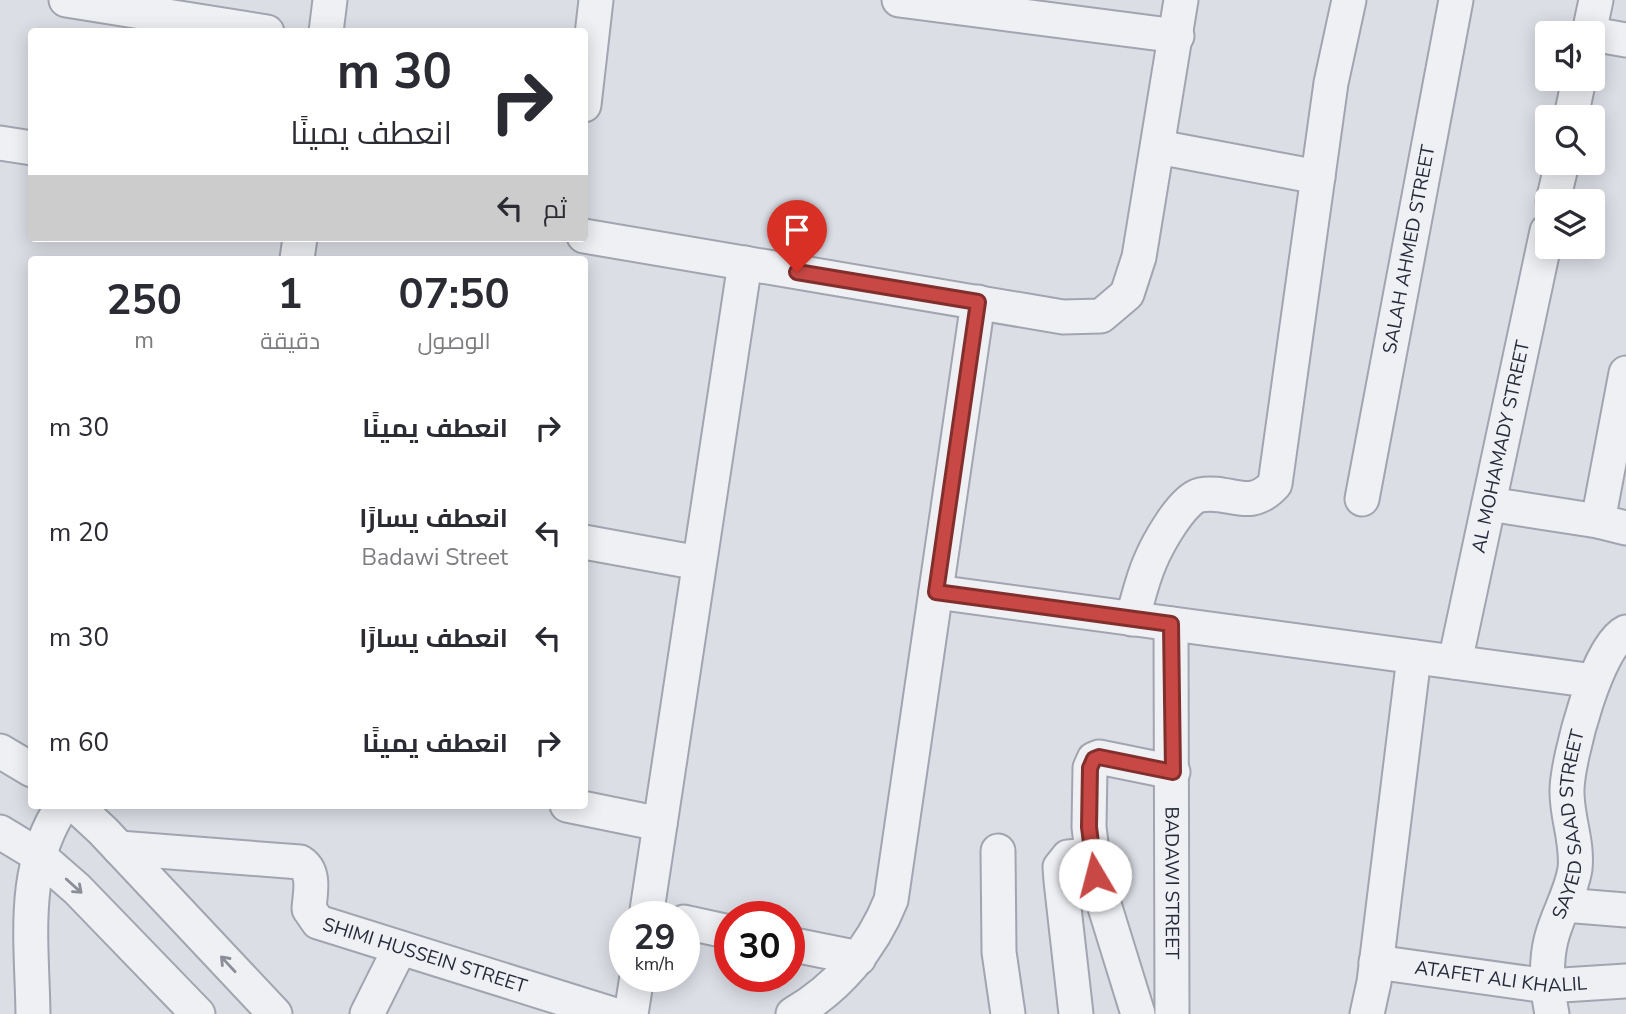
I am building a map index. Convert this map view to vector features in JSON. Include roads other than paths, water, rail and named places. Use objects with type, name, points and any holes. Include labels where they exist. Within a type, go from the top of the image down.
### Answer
[{"type":"street","points":[[66,0],[242,28]]},
{"type":"street","points":[[326,28],[330,0]]},
{"type":"street","points":[[588,70],[596,0]]},
{"type":"street","points":[[899,0],[1177,36]]},
{"type":"street","points":[[588,237],[1063,317],[1101,316],[1127,295],[1139,257],[1181,0]]},
{"type":"street","points":[[1132,619],[1150,562],[1175,517],[1189,501],[1199,495],[1252,500],[1266,495],[1275,484],[1331,83],[1349,0]]},
{"type":"street","name":"SALAH AHMED STREET","points":[[1362,499],[1456,0]]},
{"type":"street","points":[[1593,21],[1596,0]]},
{"type":"street","points":[[1605,36],[1626,40]]},
{"type":"street","points":[[0,143],[28,147]]},
{"type":"street","points":[[1158,147],[1318,177]]},
{"type":"street","name":"AL MOHAMADY STREET","points":[[1455,662],[1541,259]]},
{"type":"street","points":[[652,901],[660,824],[745,263]]},
{"type":"street","points":[[793,1014],[813,1002],[859,958],[881,926],[891,900],[978,302]]},
{"type":"street","points":[[1489,504],[1612,525],[1626,373]]},
{"type":"street","points":[[588,543],[699,563]]},
{"type":"street","points":[[936,592],[1594,681]]},
{"type":"street","name":"BADAWI STREET","points":[[1162,1012],[1173,772],[1171,624]]},
{"type":"street","name":"SAYED SAAD STREET","points":[[1550,1000],[1551,938],[1571,885],[1576,853],[1567,806],[1569,770],[1594,681],[1621,636]]},
{"type":"street","points":[[1367,1014],[1376,962],[1414,657]]},
{"type":"street","points":[[0,751],[28,768]]},
{"type":"street","points":[[1162,1012],[1102,897],[1092,855],[1090,768],[1094,759],[1099,757],[1173,772]]},
{"type":"street","points":[[33,1014],[33,879],[38,855],[50,825],[60,809]]},
{"type":"street","points":[[79,809],[275,1014]]},
{"type":"street","points":[[586,809],[660,824]]},
{"type":"street","points":[[0,831],[38,855],[77,889],[198,1014]]},
{"type":"street","name":"SHIMI HUSSEIN STREET","points":[[119,848],[300,862],[311,875],[309,909],[318,922],[612,1014]]},
{"type":"street","points":[[998,851],[999,952],[1008,1014]]},
{"type":"street","points":[[1076,1014],[1060,867],[1068,856],[1092,855]]},
{"type":"street","points":[[1564,905],[1626,910]]},
{"type":"street","points":[[805,947],[859,958]]},
{"type":"street","points":[[366,1014],[400,948]]},
{"type":"street","name":"ATAFET ALI KHALIL","points":[[1376,962],[1550,1000],[1626,981]]},
{"type":"street","points":[[631,1014],[634,992]]}]
